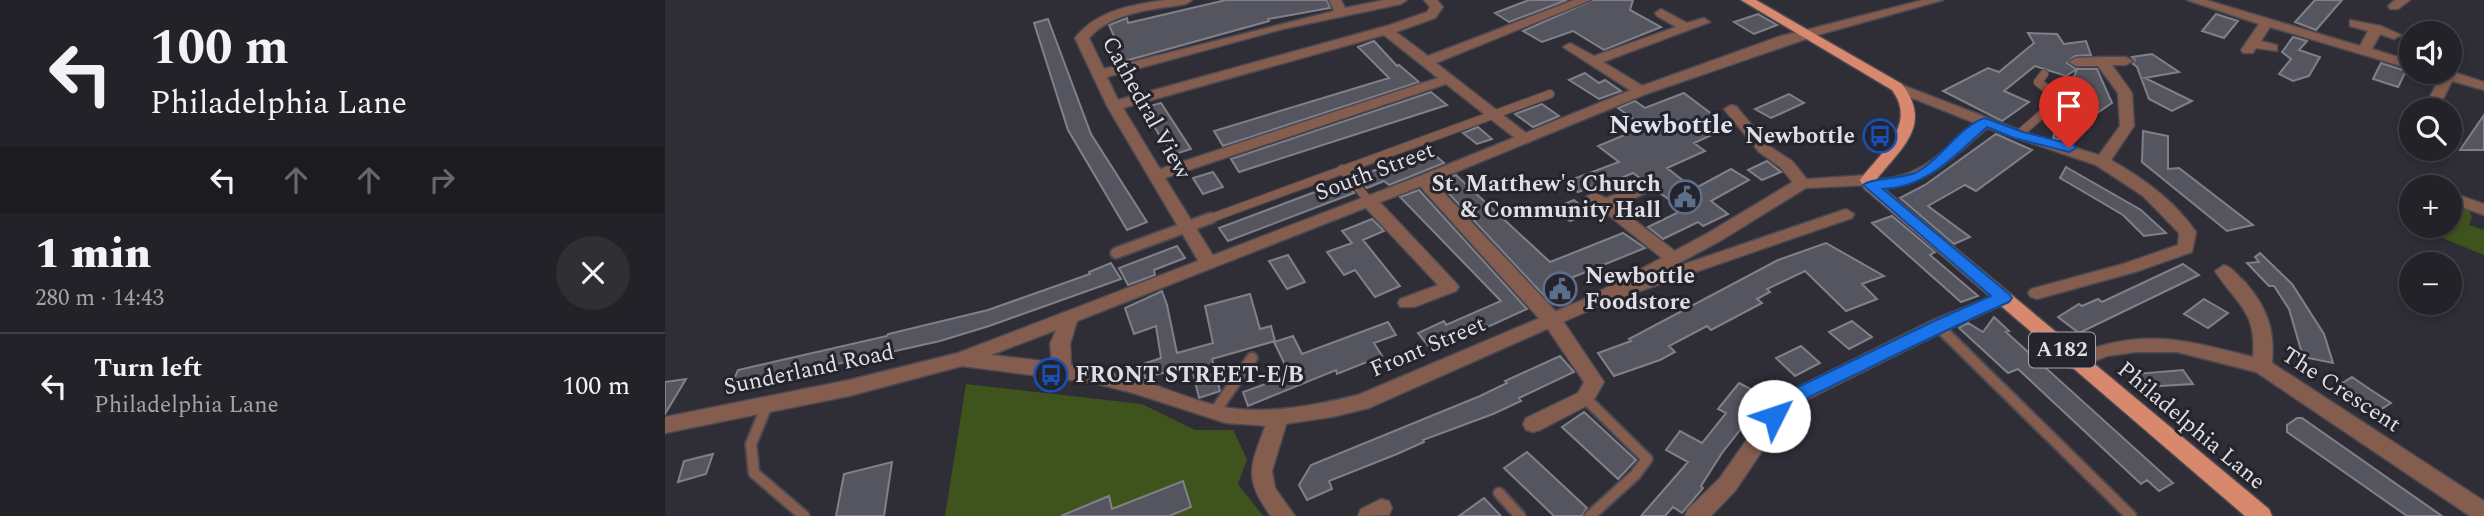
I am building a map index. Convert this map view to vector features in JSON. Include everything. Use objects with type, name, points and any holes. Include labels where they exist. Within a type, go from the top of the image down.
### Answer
[{"type":"main road","points":[[1747,0],[1897,87],[1908,101],[1910,119],[1869,183]]},
{"type":"main road","name":"Philadelphia Lane","points":[[1869,183],[2076,362],[2261,516]]},
{"type":"street","name":"Cathedral View","points":[[1186,0],[1108,17],[1087,30],[1082,38],[1114,106],[1208,262]]},
{"type":"street","points":[[1335,0],[1341,13]]},
{"type":"street","points":[[1099,75],[1281,26],[1401,0]]},
{"type":"street","points":[[1114,106],[1387,31],[1430,15],[1437,7],[1430,0]]},
{"type":"street","points":[[1426,62],[1585,0]]},
{"type":"street","points":[[1897,0],[1910,7]]},
{"type":"street","name":"South Street","points":[[962,359],[1423,180],[1641,92],[1782,40],[1937,0]]},
{"type":"street","points":[[2193,0],[2399,61]]},
{"type":"street","points":[[1661,13],[1686,28]]},
{"type":"street","points":[[1592,61],[1704,22]]},
{"type":"street","points":[[2266,23],[2251,46],[2272,48]]},
{"type":"street","points":[[2355,23],[2394,35]]},
{"type":"street","points":[[2364,51],[2376,29]]},
{"type":"street","points":[[1387,31],[1525,139]]},
{"type":"street","points":[[1570,47],[1641,92]]},
{"type":"street","points":[[2102,61],[2125,93],[2127,126],[2102,161]]},
{"type":"street","points":[[2076,62],[2126,61]]},
{"type":"street","points":[[1156,176],[1448,79]]},
{"type":"street","points":[[2462,80],[2484,86]]},
{"type":"street","points":[[1897,87],[2026,137],[2069,148],[2102,161],[2146,189],[2169,208],[2188,232],[2186,248],[2129,268],[2037,293]]},
{"type":"street","points":[[1731,109],[1764,149],[1792,170],[1802,183]]},
{"type":"street","name":"Front Street","points":[[962,359],[1062,370],[1135,386],[1214,413],[1239,417],[1278,418],[1362,402],[1593,302],[1674,259],[1802,183],[1895,184],[1923,175],[1985,122]]},
{"type":"street","points":[[1423,180],[1552,320],[1594,382],[1585,398],[1533,424]]},
{"type":"street","points":[[1640,190],[1600,201],[1674,259]]},
{"type":"street","points":[[1369,201],[1450,287],[1407,303]]},
{"type":"street","points":[[2462,202],[2484,210]]},
{"type":"street","name":"Front Street","points":[[1593,302],[1846,214]]},
{"type":"street","points":[[2224,271],[2256,306],[2266,334],[2262,366]]},
{"type":"street","points":[[1696,516],[1727,485],[1774,416],[1797,396],[1938,326],[2003,298]]},
{"type":"street","points":[[1062,370],[1060,344],[1070,316]]},
{"type":"street","name":"The Crescent","points":[[2076,362],[2104,349],[2136,345],[2177,345],[2262,366],[2484,513]]},
{"type":"street","name":"Sunderland Road","points":[[665,425],[849,388],[962,359]]},
{"type":"street","points":[[1278,418],[1261,471],[1265,491],[1284,516]]},
{"type":"lane","points":[[2026,137],[2057,101],[2056,96],[2038,82],[2044,74]]},
{"type":"lane","points":[[1117,253],[1550,94]]},
{"type":"lane","points":[[1342,169],[1369,201]]},
{"type":"lane","points":[[1938,326],[2131,516]]},
{"type":"lane","points":[[1214,413],[1252,358]]},
{"type":"lane","points":[[1585,398],[1647,459],[1635,475],[1590,516]]},
{"type":"lane","points":[[767,405],[751,444],[754,473],[804,516]]},
{"type":"lane","points":[[1499,493],[1520,516]]},
{"type":"green space","points":[[2462,208],[2469,210],[2472,217],[2469,225],[2484,230],[2484,255],[2442,238],[2462,238]]},
{"type":"green space","points":[[966,384],[1142,404],[1195,430],[1233,430],[1247,459],[1238,484],[1263,516],[945,516]]},
{"type":"building","points":[[1226,0],[1327,0],[1330,8],[1268,19],[1269,21],[1125,61],[1109,25],[1127,18],[1128,23]]},
{"type":"building","points":[[1529,0],[1567,0],[1509,22],[1495,13]]},
{"type":"building","points":[[1593,0],[1633,0],[1630,10],[1661,27],[1604,50],[1573,31],[1542,42],[1523,31]]},
{"type":"building","points":[[2315,0],[2342,0],[2316,30],[2295,22]]},
{"type":"building","points":[[1758,14],[1777,25],[1754,34],[1734,22]]},
{"type":"building","points":[[2216,14],[2238,21],[2224,38],[2202,31]]},
{"type":"building","points":[[1048,19],[1091,134],[1147,222],[1127,230],[1068,130],[1034,23]]},
{"type":"building","points":[[2028,33],[2057,34],[2064,44],[2086,41],[2091,55],[2075,56],[2067,63],[2077,69],[2066,76],[2035,66],[2004,91],[2029,102],[2002,121],[1943,91],[1988,68],[1999,72],[2034,43]]},
{"type":"building","points":[[2293,37],[2307,41],[2299,50],[2320,57],[2309,76],[2293,81],[2279,74],[2291,59],[2282,52]]},
{"type":"building","points":[[1374,41],[1397,66],[1419,82],[1223,146],[1214,131],[1389,78],[1358,47]]},
{"type":"building","points":[[2152,54],[2179,72],[2145,78],[2192,101],[2172,111],[2149,99],[2132,57]]},
{"type":"building","points":[[2381,63],[2399,69],[2398,87],[2373,79]]},
{"type":"building","points":[[2077,69],[2097,69],[2112,103],[2057,140],[2053,138],[2062,112],[2080,102],[2072,82]]},
{"type":"building","points":[[1585,73],[1599,83],[1605,80],[1621,91],[1599,99],[1569,80]]},
{"type":"building","points":[[1431,92],[1447,105],[1239,172],[1231,159]]},
{"type":"building","points":[[1684,93],[1729,127],[1694,143],[1705,151],[1667,168],[1694,189],[1731,169],[1749,180],[1711,201],[1728,214],[1703,226],[1698,222],[1663,239],[1648,227],[1683,210],[1633,173],[1602,186],[1591,177],[1598,184],[1578,192],[1565,182],[1619,162],[1598,146],[1644,127],[1618,108],[1635,101],[1645,108]]},
{"type":"building","points":[[1789,94],[1804,103],[1771,118],[1755,109]]},
{"type":"building","points":[[1161,103],[1191,149],[1175,154],[1161,138],[1143,108]]},
{"type":"building","points":[[1542,104],[1559,116],[1533,127],[1515,114]]},
{"type":"building","points":[[2484,115],[2484,150],[2462,150]]},
{"type":"building","points":[[1478,127],[1492,139],[1477,144],[1463,133]]},
{"type":"building","points":[[2143,131],[2168,136],[2168,169],[2179,168],[2253,225],[2227,231],[2142,162]]},
{"type":"building","points":[[1996,134],[2032,150],[1976,191],[1965,185],[1928,206],[1970,237],[1954,244],[1900,198],[1925,185]]},
{"type":"building","points":[[1429,150],[1444,163],[1389,185],[1384,181],[1367,188],[1357,177]]},
{"type":"building","points":[[1767,161],[1781,172],[1762,180],[1748,170]]},
{"type":"building","points":[[2066,167],[2141,210],[2166,233],[2144,236],[2123,215],[2060,178]]},
{"type":"building","points":[[1213,172],[1223,187],[1203,194],[1193,178]]},
{"type":"building","points":[[1456,175],[1550,262],[1623,233],[1645,248],[1566,280],[1575,290],[1548,300],[1438,182]]},
{"type":"building","points":[[1344,181],[1354,193],[1228,241],[1219,228]]},
{"type":"building","points":[[1419,190],[1527,309],[1459,340],[1456,337],[1430,348],[1418,333],[1444,321],[1446,325],[1501,301],[1400,197]]},
{"type":"building","points":[[1574,200],[1589,213],[1570,221],[1555,208]]},
{"type":"building","points":[[1892,216],[1935,252],[1930,255],[1978,296],[1961,302],[1872,223]]},
{"type":"building","points":[[1372,219],[1384,231],[1363,240],[1400,286],[1375,297],[1355,270],[1344,275],[1327,252],[1352,243],[1342,231]]},
{"type":"building","points":[[1826,243],[1884,276],[1862,284],[1877,299],[1846,311],[1805,271],[1767,289],[1770,292],[1757,299],[1762,303],[1711,330],[1707,326],[1669,346],[1675,352],[1660,360],[1614,376],[1598,353],[1631,341],[1629,339],[1778,260]]},
{"type":"building","points":[[1177,246],[1185,258],[1154,270],[1155,275],[1128,285],[1119,268]]},
{"type":"building","points":[[2260,253],[2292,284],[2324,334],[2333,363],[2303,357],[2289,309],[2274,286],[2269,286],[2247,263],[2259,262],[2255,257]]},
{"type":"building","points":[[1288,255],[1305,282],[1287,289],[1269,261]]},
{"type":"building","points":[[1111,263],[1121,279],[989,326],[940,341],[730,388],[738,370],[988,310],[1090,274],[1089,272]]},
{"type":"building","points":[[2183,264],[2199,275],[2079,333],[2058,317],[2079,304],[2082,306],[2098,299],[2102,302]]},
{"type":"building","points":[[1162,291],[1177,353],[1213,343],[1205,306],[1250,294],[1260,329],[1271,326],[1275,341],[1212,359],[1220,391],[1199,398],[1191,365],[1145,378],[1143,364],[1161,358],[1156,326],[1134,334],[1125,308]]},
{"type":"building","points":[[2204,299],[2228,313],[2208,328],[2184,314]]},
{"type":"building","points":[[1994,317],[2009,331],[2006,332],[2173,483],[2159,491],[2147,480],[2141,484],[2018,369],[2008,373],[1959,328],[1968,323],[1983,332]]},
{"type":"building","points":[[1852,321],[1872,337],[1849,349],[1829,332]]},
{"type":"building","points":[[1388,322],[1396,335],[1374,343],[1382,356],[1337,374],[1336,370],[1248,406],[1243,392],[1290,375],[1274,342],[1293,336],[1302,354]]},
{"type":"building","points":[[1801,346],[1820,363],[1795,376],[1776,358]]},
{"type":"building","points":[[1560,356],[1574,372],[1519,398],[1521,401],[1329,481],[1332,489],[1307,500],[1299,485],[1311,465],[1480,396],[1507,383],[1505,381]]},
{"type":"building","points":[[2183,370],[2193,384],[2144,387],[2135,374]]},
{"type":"building","points":[[2352,377],[2391,403],[2375,413],[2336,387]]},
{"type":"building","points":[[686,379],[665,414],[665,382]]},
{"type":"building","points":[[1739,383],[1766,397],[1722,453],[1701,486],[1703,488],[1682,513],[1673,507],[1665,516],[1641,516],[1688,462],[1666,450],[1680,431],[1702,443],[1726,413],[1718,409]]},
{"type":"building","points":[[1584,412],[1636,460],[1618,479],[1562,427]]},
{"type":"building","points":[[2297,418],[2302,418],[2442,516],[2407,516],[2287,432],[2287,425]]},
{"type":"building","points":[[1527,452],[1587,508],[1582,516],[1554,516],[1504,468]]},
{"type":"building","points":[[713,454],[706,474],[678,482],[684,461]]},
{"type":"building","points":[[892,462],[884,516],[836,516],[844,474]]},
{"type":"building","points":[[1183,481],[1191,507],[1169,516],[1061,516],[1109,496],[1112,509]]},
{"type":"building","points":[[1484,498],[1501,516],[1459,516]]},
{"type":"place","name":"Newbottle","points":[[1880,136]]},
{"type":"place","name":"St. Matthew's Church & Community Hall","points":[[1685,197]]},
{"type":"place","name":"Newbottle Foodstore","points":[[1560,289]]},
{"type":"place","name":"FRONT STREET-E/B","points":[[1051,375]]},
{"type":"district","name":"Newbottle","points":[[1671,125]]},
{"type":"route","points":[[1774,416],[1797,396],[1938,326],[2003,298],[1870,185],[1906,182],[1923,175],[1985,122],[2033,140],[2069,148]]}]
